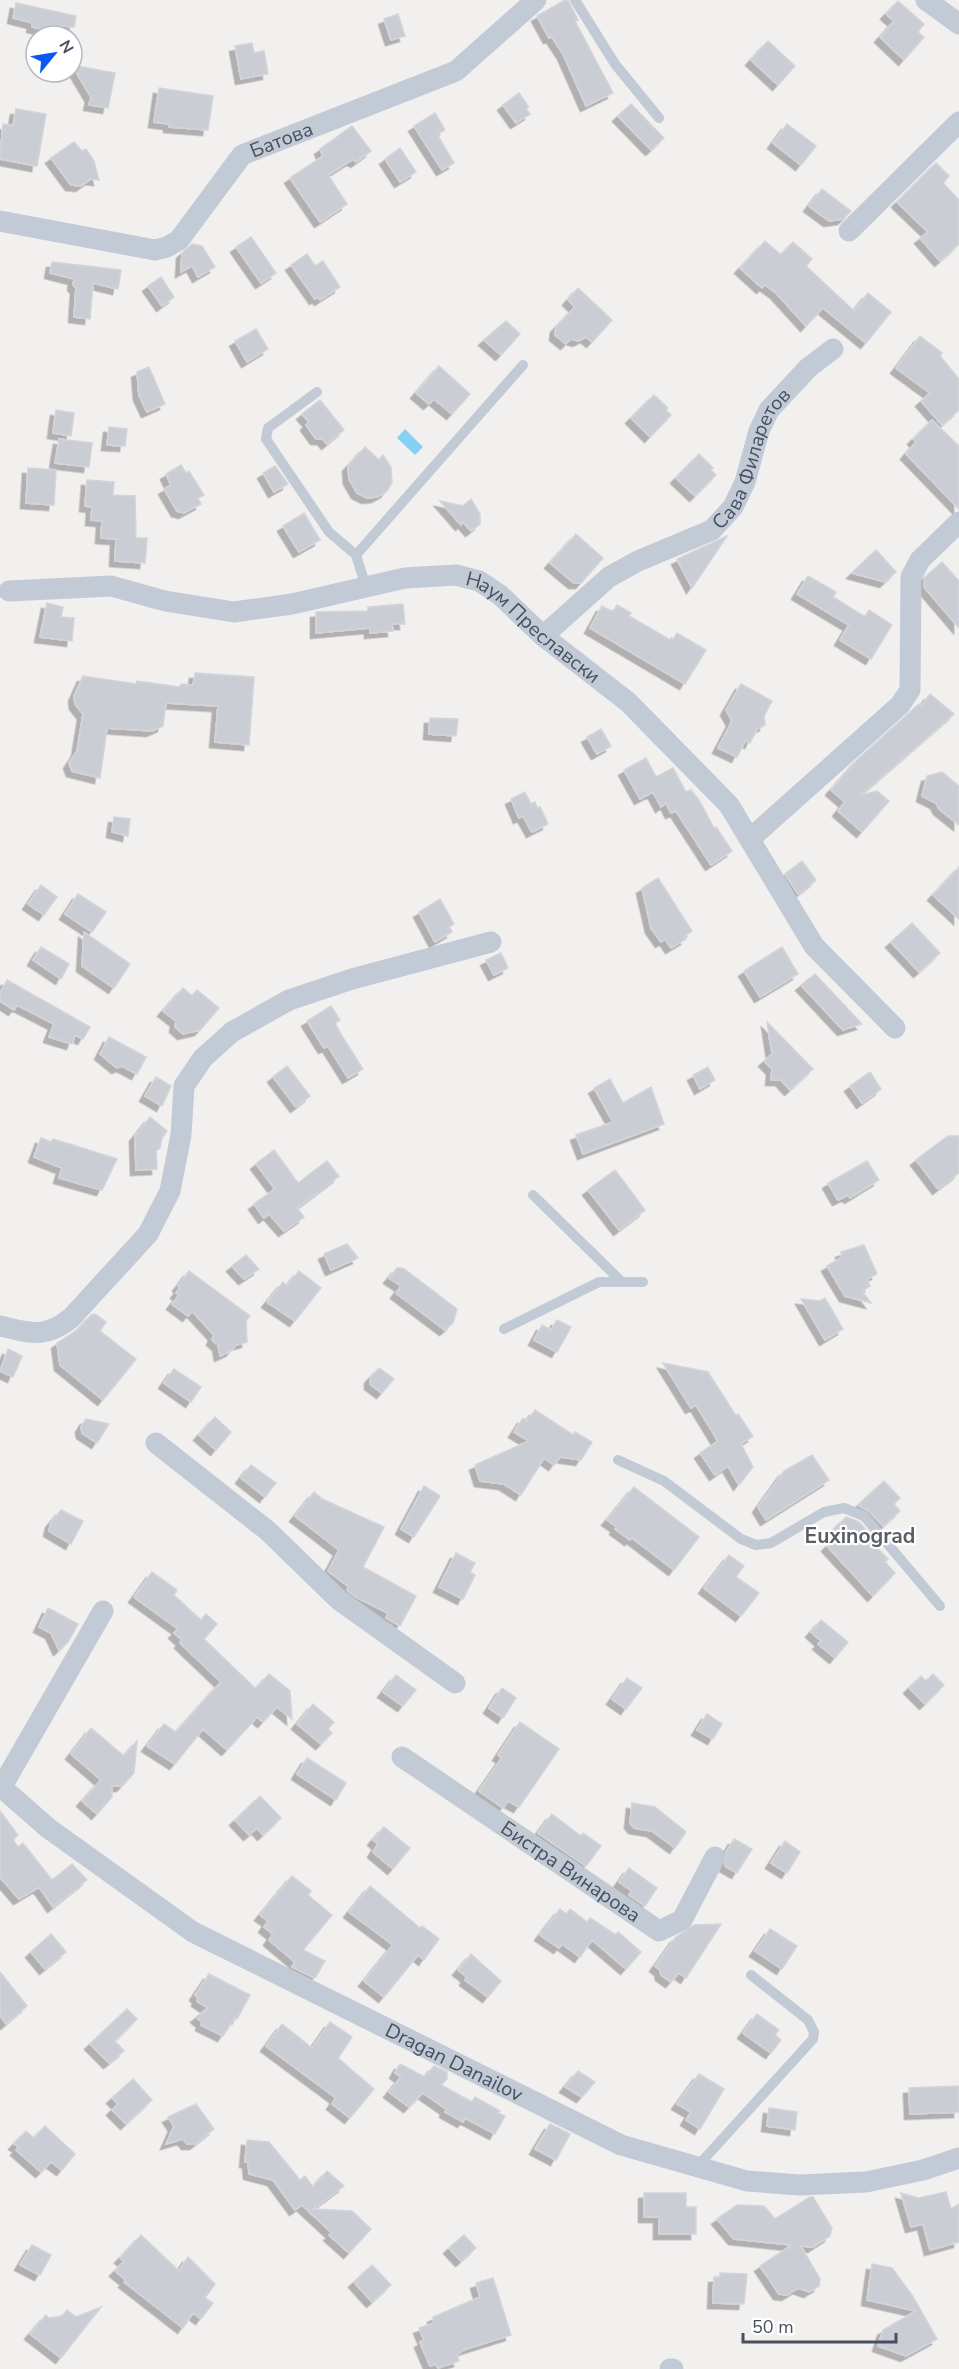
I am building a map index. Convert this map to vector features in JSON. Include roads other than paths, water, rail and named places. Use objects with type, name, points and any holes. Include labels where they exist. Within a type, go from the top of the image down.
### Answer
[{"type":"street","name":"Батова","points":[[0,221],[155,250],[168,247],[179,240],[242,154],[456,71],[536,0]]},
{"type":"street","points":[[926,0],[959,24]]},
{"type":"street","points":[[849,231],[959,122]]},
{"type":"street","name":"Сава Филаретов","points":[[543,636],[609,577],[638,561],[712,530],[733,507],[745,482],[759,431],[769,410],[808,369],[833,349]]},
{"type":"street","points":[[750,838],[900,705],[910,690],[911,577],[920,560],[959,522]]},
{"type":"street","name":"Наум Преславски","points":[[9,591],[111,586],[165,601],[234,612],[292,604],[405,578],[456,575],[478,581],[500,595],[543,636],[628,702],[729,805],[778,890],[814,946],[895,1028]]},
{"type":"street","points":[[0,1326],[44,1334],[57,1329],[71,1318],[148,1234],[170,1191],[181,1136],[184,1086],[203,1058],[232,1032],[289,1000],[352,979],[491,942]]},
{"type":"street","points":[[156,1443],[268,1531],[339,1600],[455,1683]]},
{"type":"street","points":[[1,1787],[104,1611]]},
{"type":"street","name":"Бистра Винарова","points":[[402,1757],[659,1931],[682,1920],[715,1857]]},
{"type":"street","name":"Dragan Danailov","points":[[1,1787],[48,1828],[193,1932],[621,2145],[696,2169],[747,2181],[800,2185],[878,2180],[959,2158]]},
{"type":"lane","points":[[574,0],[615,64],[659,118]]},
{"type":"lane","points":[[356,555],[523,365]]},
{"type":"lane","points":[[317,392],[268,428],[266,439],[328,532],[356,555],[366,587]]},
{"type":"lane","points":[[533,1195],[622,1282]]},
{"type":"lane","points":[[504,1329],[599,1282],[643,1282]]},
{"type":"lane","points":[[618,1460],[663,1481],[741,1539],[756,1545],[771,1543],[825,1512],[844,1508],[864,1516],[940,1606]]},
{"type":"lane","points":[[696,2169],[813,2039],[814,2032],[808,2020],[751,1975]]},
{"type":"water","points":[[405,429],[423,447],[415,455],[397,438]]},
{"type":"district","name":"Euxinograd","points":[[860,1536]]}]
